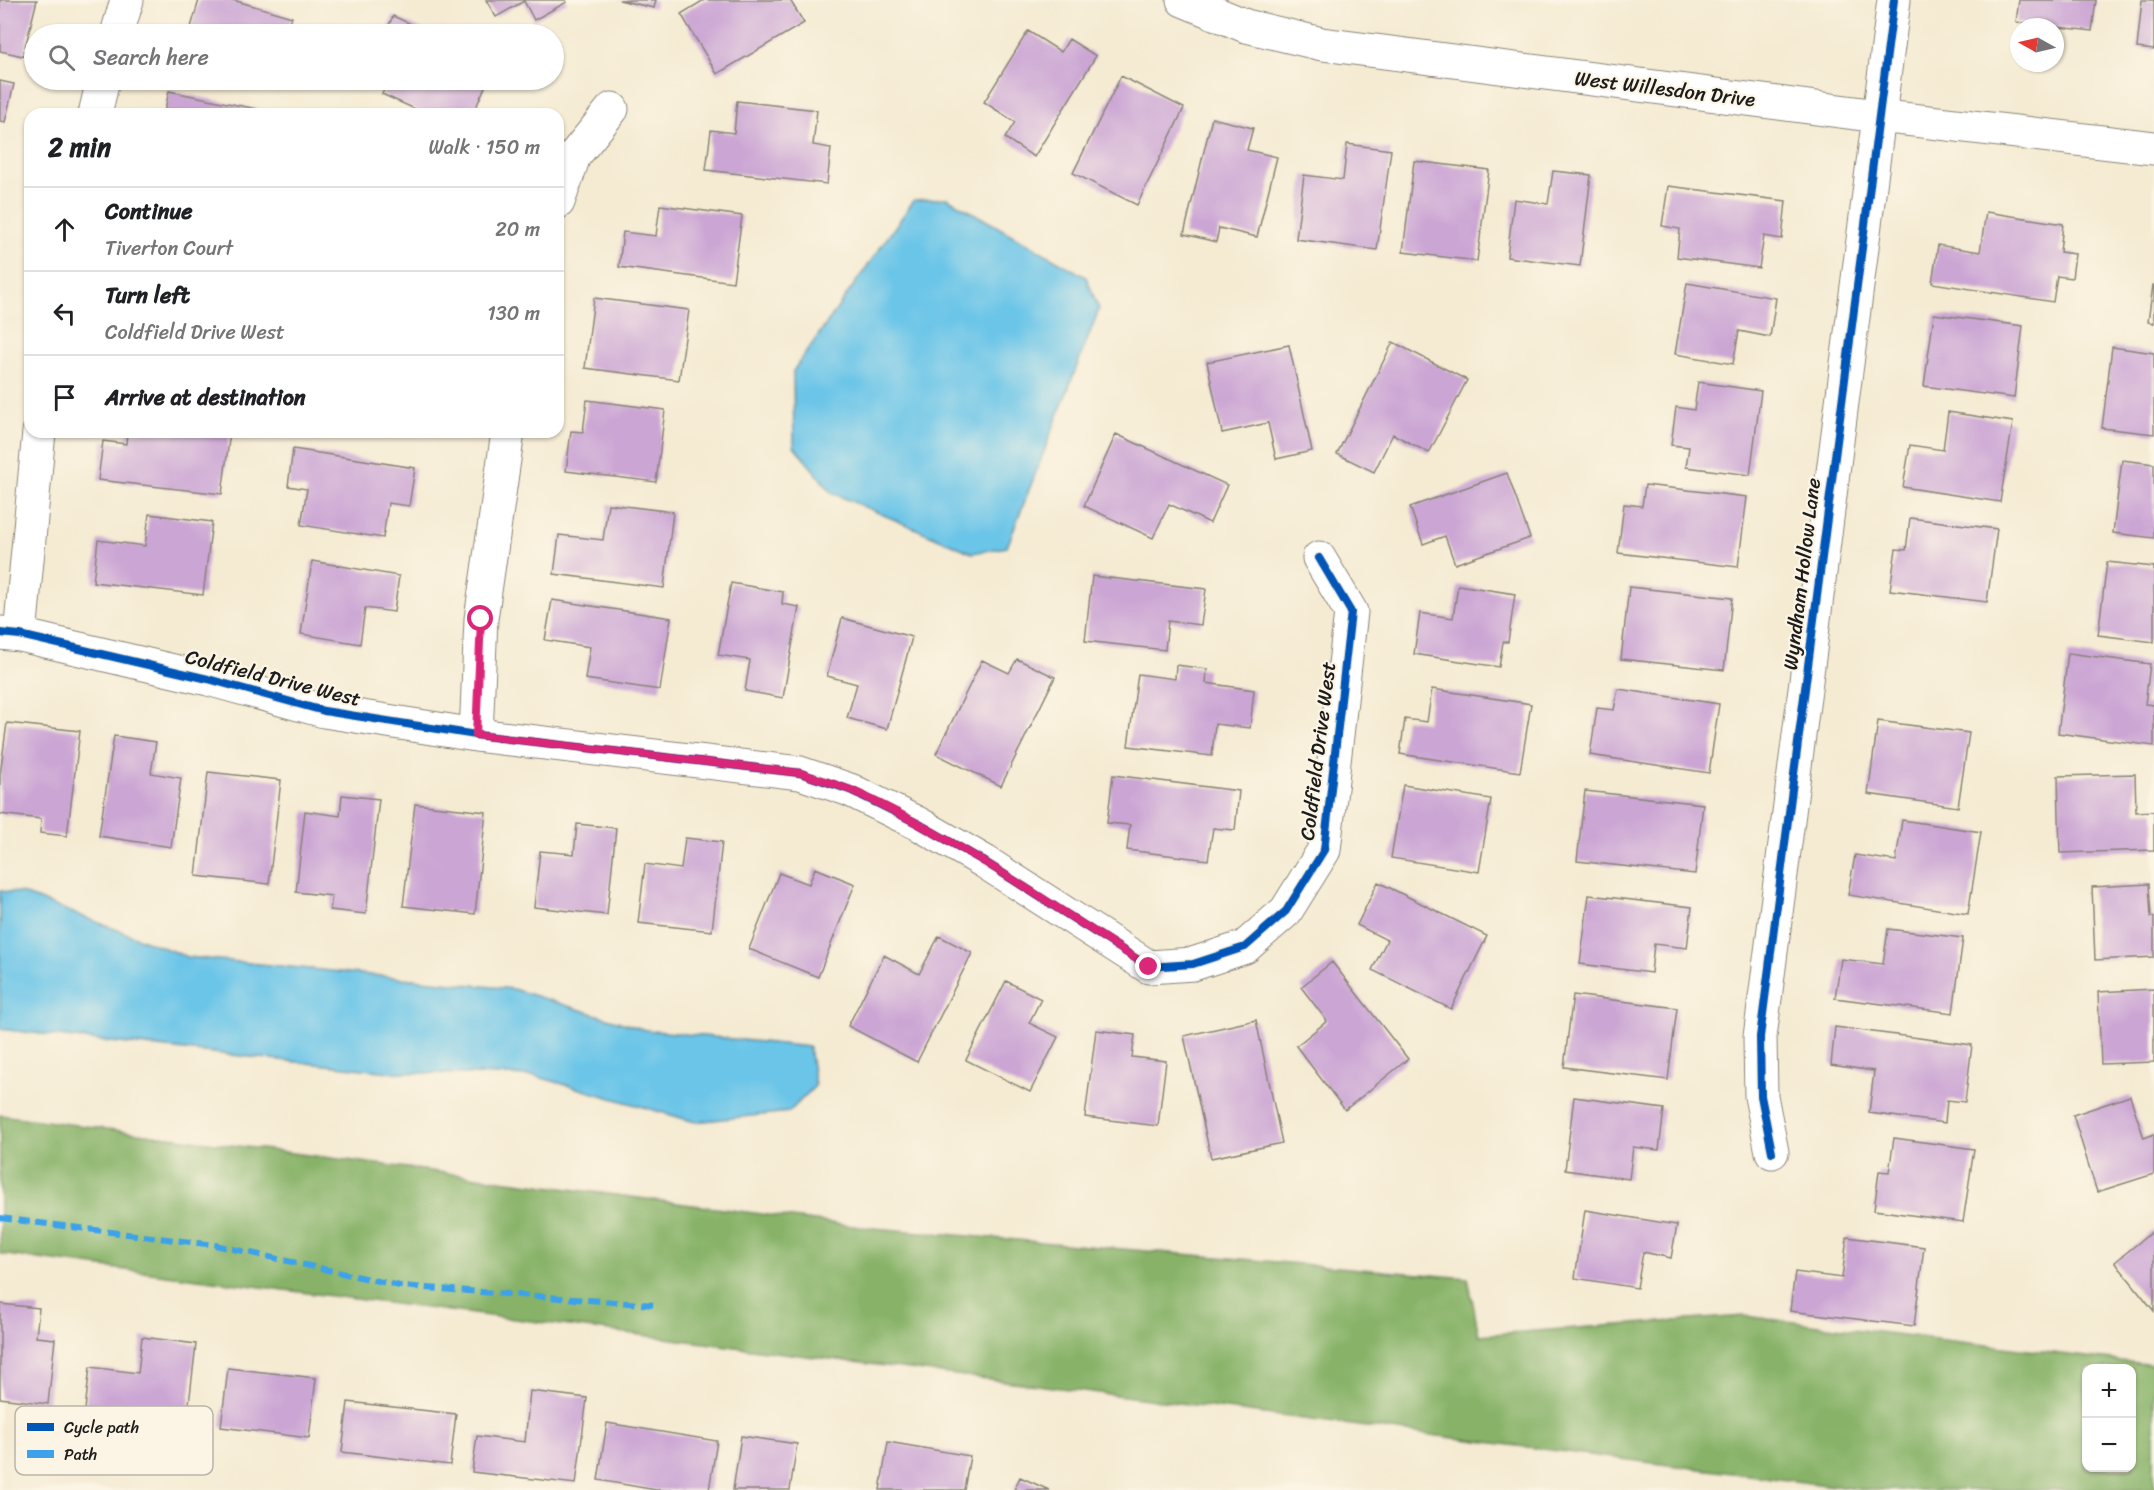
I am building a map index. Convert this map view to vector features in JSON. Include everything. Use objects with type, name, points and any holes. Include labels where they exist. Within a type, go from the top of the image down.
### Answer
[{"type":"street","points":[[120,24],[127,0]]},
{"type":"street","name":"West Willesdon Drive","points":[[1183,0],[1246,26],[1322,44],[1878,116],[2154,148]]},
{"type":"street","name":"Wyndham Hollow Lane","points":[[1772,1152],[1761,1096],[1760,1037],[1894,0]]},
{"type":"street","points":[[96,108],[101,90]]},
{"type":"street","points":[[564,185],[574,156],[612,109]]},
{"type":"street","points":[[10,634],[38,438]]},
{"type":"street","points":[[476,735],[481,619],[507,438]]},
{"type":"street","name":"Coldfield Drive West","points":[[10,634],[208,679],[324,711],[476,735],[801,773],[850,790],[919,824],[984,862],[1149,967],[1193,964],[1245,947],[1286,910],[1324,850],[1351,612],[1319,558]]},
{"type":"green space","points":[[0,1115],[861,1227],[1468,1278],[1479,1335],[1744,1316],[2154,1365],[2154,1490],[1866,1490],[0,1254]]},
{"type":"water","points":[[947,198],[1086,277],[1099,309],[1007,547],[972,553],[832,493],[794,446],[793,371],[914,200]]},
{"type":"water","points":[[0,891],[21,893],[188,957],[513,989],[646,1030],[809,1047],[815,1086],[789,1112],[695,1122],[535,1076],[391,1072],[0,1029]]},
{"type":"building","points":[[0,0],[37,0],[31,24],[24,24],[23,56],[0,51]]},
{"type":"building","points":[[199,0],[233,0],[292,17],[290,24],[192,24]]},
{"type":"building","points":[[486,0],[566,0],[567,2],[534,20],[524,1],[496,17]]},
{"type":"building","points":[[619,0],[656,0],[654,8]]},
{"type":"building","points":[[704,0],[790,0],[804,23],[717,74],[681,14]]},
{"type":"building","points":[[2019,0],[2096,0],[2092,31],[2064,28],[2064,18],[2017,18]]},
{"type":"building","points":[[2142,0],[2154,0],[2154,50],[2137,48]]},
{"type":"building","points":[[393,16],[411,24],[389,24]]},
{"type":"building","points":[[1028,31],[1061,52],[1069,39],[1096,56],[1034,157],[1005,138],[1015,122],[984,102]]},
{"type":"building","points":[[1121,76],[1184,108],[1137,205],[1073,173]]},
{"type":"building","points":[[0,81],[14,84],[5,122],[0,121]]},
{"type":"building","points":[[384,90],[484,90],[476,108],[413,108],[382,94]]},
{"type":"building","points":[[169,91],[252,108],[165,108]]},
{"type":"building","points":[[737,101],[817,110],[813,145],[831,148],[827,184],[706,170],[711,130],[734,133]]},
{"type":"building","points":[[1212,118],[1253,128],[1247,150],[1277,157],[1257,237],[1219,228],[1216,242],[1184,234]]},
{"type":"building","points":[[1347,144],[1391,150],[1377,250],[1296,239],[1304,175],[1343,180]]},
{"type":"building","points":[[1414,161],[1489,170],[1477,261],[1403,252]]},
{"type":"building","points":[[1553,171],[1591,175],[1580,266],[1507,257],[1514,199],[1548,204]]},
{"type":"building","points":[[1668,186],[1786,201],[1782,239],[1764,236],[1759,268],[1677,257],[1680,229],[1662,226]]},
{"type":"building","points":[[660,205],[742,216],[733,282],[619,267],[623,232],[656,236]]},
{"type":"building","points":[[1986,212],[2063,224],[2060,252],[2075,254],[2072,278],[2057,276],[2053,302],[1932,283],[1938,245],[1980,252]]},
{"type":"building","points":[[1687,283],[1776,298],[1770,337],[1739,331],[1733,364],[1675,354]]},
{"type":"building","points":[[2154,285],[2154,323],[2148,322]]},
{"type":"building","points":[[594,298],[689,310],[679,380],[585,368]]},
{"type":"building","points":[[1934,314],[2023,326],[2014,398],[1924,386]]},
{"type":"building","points":[[1393,342],[1467,380],[1429,453],[1393,434],[1374,472],[1337,454]]},
{"type":"building","points":[[1289,345],[1312,451],[1276,459],[1268,423],[1222,433],[1207,362]]},
{"type":"building","points":[[2112,347],[2154,353],[2154,434],[2102,428]]},
{"type":"building","points":[[1698,382],[1761,391],[1750,475],[1686,467],[1689,447],[1671,445],[1676,407],[1694,410]]},
{"type":"building","points":[[587,400],[665,410],[656,482],[566,471],[571,431],[583,432]]},
{"type":"building","points":[[1948,412],[2013,422],[2000,502],[1903,487],[1910,445],[1943,450]]},
{"type":"building","points":[[1116,434],[1227,485],[1210,523],[1169,504],[1153,538],[1084,506]]},
{"type":"building","points":[[126,438],[229,438],[222,494],[98,480],[103,441],[126,444]]},
{"type":"building","points":[[293,449],[415,468],[409,506],[388,503],[383,538],[301,525],[307,489],[288,486]]},
{"type":"building","points":[[2122,460],[2154,464],[2154,538],[2113,533]]},
{"type":"building","points":[[1507,473],[1530,538],[1455,564],[1445,536],[1423,544],[1410,507]]},
{"type":"building","points":[[1645,485],[1747,497],[1738,567],[1618,553],[1624,504],[1642,506]]},
{"type":"building","points":[[608,504],[673,512],[664,588],[554,574],[559,535],[603,540]]},
{"type":"building","points":[[149,514],[212,522],[203,595],[93,582],[98,540],[145,546]]},
{"type":"building","points":[[1910,518],[1997,529],[1987,602],[1890,590],[1896,549],[1906,550]]},
{"type":"building","points":[[312,561],[399,576],[394,612],[365,608],[360,644],[301,634]]},
{"type":"building","points":[[2107,562],[2154,567],[2154,642],[2098,635]]},
{"type":"building","points":[[1092,576],[1206,589],[1201,625],[1168,621],[1165,650],[1085,641]]},
{"type":"building","points":[[731,583],[783,592],[782,604],[799,607],[783,698],[745,691],[750,660],[718,655]]},
{"type":"building","points":[[1458,585],[1515,594],[1508,642],[1503,642],[1499,667],[1414,654],[1420,613],[1453,618]]},
{"type":"building","points":[[1629,587],[1732,598],[1724,670],[1621,659]]},
{"type":"building","points":[[552,600],[671,618],[660,690],[585,679],[590,647],[545,640]]},
{"type":"building","points":[[842,618],[912,637],[887,729],[847,718],[857,684],[827,676]]},
{"type":"building","points":[[2068,653],[2150,664],[2145,704],[2154,705],[2154,746],[2058,733]]},
{"type":"building","points":[[1017,659],[1055,677],[1001,786],[936,754],[982,660],[1009,673]]},
{"type":"building","points":[[1176,665],[1207,669],[1206,683],[1254,690],[1250,728],[1215,724],[1212,756],[1128,746],[1138,674],[1175,679]]},
{"type":"building","points":[[1432,689],[1531,704],[1520,772],[1400,754],[1405,719],[1427,722]]},
{"type":"building","points":[[1618,689],[1719,704],[1709,773],[1590,755],[1597,708],[1614,710]]},
{"type":"building","points":[[1878,721],[1969,733],[1958,807],[1868,794]]},
{"type":"building","points":[[7,723],[80,731],[67,836],[40,833],[41,819],[0,814],[0,775]]},
{"type":"building","points":[[114,736],[156,742],[151,773],[181,778],[171,847],[99,836]]},
{"type":"building","points":[[208,772],[281,780],[269,884],[196,876]]},
{"type":"building","points":[[2135,774],[2136,812],[2154,811],[2154,850],[2060,853],[2058,776]]},
{"type":"building","points":[[1113,775],[1239,791],[1235,830],[1213,828],[1208,860],[1127,850],[1130,825],[1107,823]]},
{"type":"building","points":[[1403,785],[1491,799],[1479,872],[1391,858]]},
{"type":"building","points":[[1585,791],[1703,804],[1695,874],[1577,861]]},
{"type":"building","points":[[342,795],[379,799],[366,914],[330,910],[332,896],[296,892],[305,811],[340,816]]},
{"type":"building","points":[[415,804],[486,812],[475,914],[403,906]]},
{"type":"building","points":[[1902,820],[1981,832],[1968,914],[1848,895],[1855,855],[1896,861]]},
{"type":"building","points":[[577,824],[616,828],[607,915],[534,907],[540,851],[574,854]]},
{"type":"building","points":[[685,838],[722,842],[712,931],[638,923],[645,864],[681,869]]},
{"type":"building","points":[[815,868],[855,884],[818,977],[749,949],[779,873],[809,884]]},
{"type":"building","points":[[1378,882],[1487,936],[1451,1009],[1372,970],[1387,940],[1357,925]]},
{"type":"building","points":[[2149,884],[2151,917],[2154,917],[2154,957],[2095,960],[2092,887]]},
{"type":"building","points":[[1589,895],[1692,907],[1687,948],[1654,944],[1651,973],[1580,964]]},
{"type":"building","points":[[1888,929],[1963,938],[1953,1013],[1835,998],[1841,959],[1883,964]]},
{"type":"building","points":[[939,936],[972,953],[917,1062],[848,1026],[884,955],[919,974]]},
{"type":"building","points":[[1332,962],[1408,1059],[1345,1110],[1296,1046],[1327,1021],[1301,987]]},
{"type":"building","points":[[1006,981],[1041,999],[1029,1023],[1058,1037],[1030,1092],[966,1060]]},
{"type":"building","points":[[2154,989],[2154,1062],[2101,1064],[2098,992]]},
{"type":"building","points":[[1573,995],[1677,1008],[1668,1080],[1564,1067]]},
{"type":"building","points":[[1256,1020],[1282,1143],[1211,1158],[1184,1036]]},
{"type":"building","points":[[1835,1027],[1972,1045],[1965,1102],[1947,1100],[1945,1123],[1869,1113],[1874,1071],[1831,1065]]},
{"type":"building","points":[[1096,1030],[1135,1035],[1132,1057],[1166,1061],[1158,1126],[1085,1117]]},
{"type":"building","points":[[2130,1096],[2144,1138],[2154,1134],[2154,1174],[2097,1192],[2073,1115]]},
{"type":"building","points":[[1574,1097],[1664,1109],[1659,1150],[1633,1147],[1629,1179],[1565,1170]]},
{"type":"building","points":[[1894,1138],[1974,1149],[1963,1222],[1874,1210],[1879,1171],[1889,1172]]},
{"type":"building","points":[[1585,1210],[1677,1225],[1671,1258],[1643,1252],[1637,1288],[1575,1278]]},
{"type":"building","points":[[2154,1230],[2154,1311],[2115,1262]]},
{"type":"building","points":[[1847,1237],[1924,1247],[1914,1326],[1790,1311],[1795,1272],[1842,1278]]},
{"type":"building","points":[[0,1304],[39,1308],[36,1337],[55,1339],[48,1404],[0,1398]]},
{"type":"building","points":[[142,1337],[196,1344],[189,1406],[85,1406],[90,1367],[138,1373]]},
{"type":"building","points":[[228,1368],[316,1378],[309,1438],[221,1427]]},
{"type":"building","points":[[530,1391],[587,1398],[576,1484],[472,1472],[477,1436],[525,1442]]},
{"type":"building","points":[[348,1402],[456,1414],[450,1465],[342,1452]]},
{"type":"building","points":[[607,1423],[717,1441],[709,1490],[656,1490],[598,1480]]},
{"type":"building","points":[[741,1436],[797,1444],[790,1490],[733,1490]]},
{"type":"building","points":[[888,1442],[970,1456],[964,1490],[880,1490]]},
{"type":"building","points":[[1020,1477],[1049,1490],[1014,1490]]},
{"type":"marked path","points":[[0,1218],[215,1245],[400,1286],[655,1305]]},
{"type":"cycle path","points":[[1772,1152],[1761,1096],[1760,1037],[1894,0]]},
{"type":"cycle path","points":[[0,633],[20,635],[208,679],[324,711],[476,735],[800,773],[850,790],[919,824],[985,862],[1149,967],[1193,964],[1245,947],[1286,911],[1324,850],[1351,612],[1319,558]]},
{"type":"route","points":[[481,619],[476,735],[801,773],[850,790],[919,824],[984,862],[1149,967]]}]
